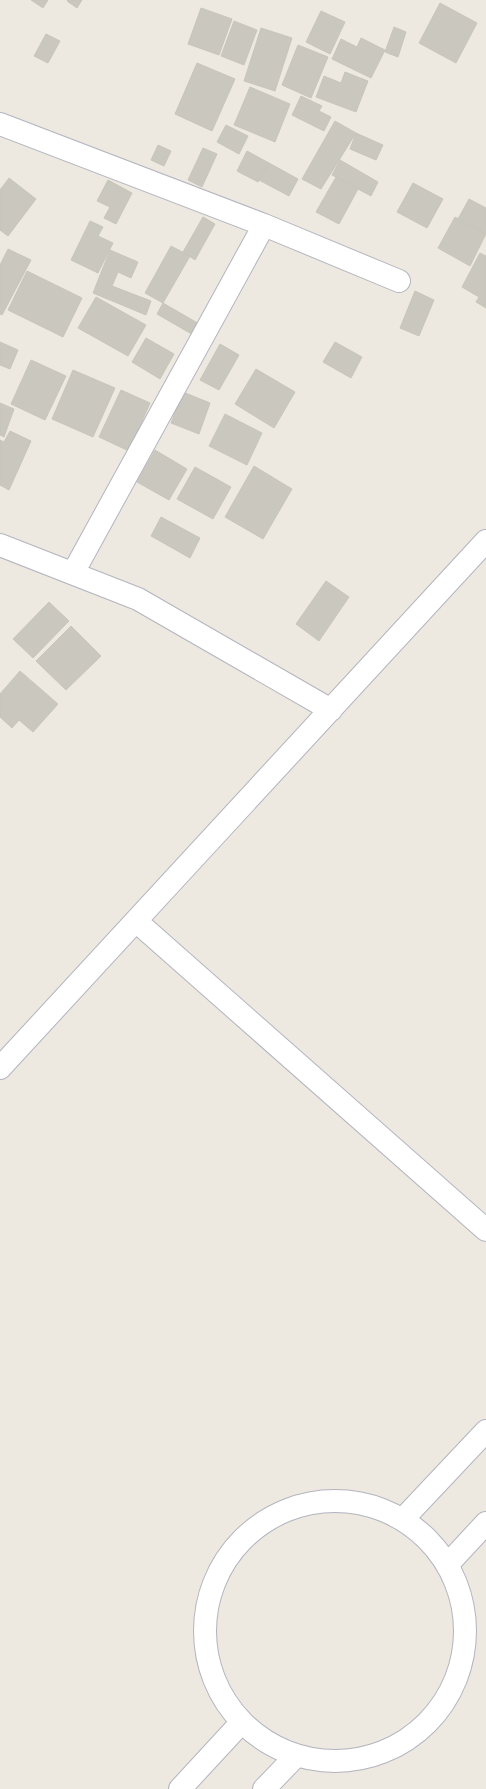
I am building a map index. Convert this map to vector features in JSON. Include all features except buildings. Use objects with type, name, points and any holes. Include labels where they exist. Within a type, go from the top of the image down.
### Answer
[{"type":"street","points":[[0,124],[264,225],[399,281]]},
{"type":"street","points":[[73,573],[264,225]]},
{"type":"street","points":[[0,1068],[486,541]]},
{"type":"street","points":[[0,545],[138,599],[330,710]]},
{"type":"street","points":[[136,921],[486,1230]]},
{"type":"street","points":[[404,1518],[486,1431]]},
{"type":"street","points":[[344,1499],[404,1518],[448,1564],[467,1625],[455,1687],[416,1736],[358,1762],[295,1757],[240,1724],[208,1669],[204,1606],[231,1548],[281,1510],[344,1499]]},
{"type":"street","points":[[448,1564],[486,1523]]},
{"type":"street","points":[[180,1789],[240,1724]]},
{"type":"street","points":[[264,1789],[295,1757]]}]
